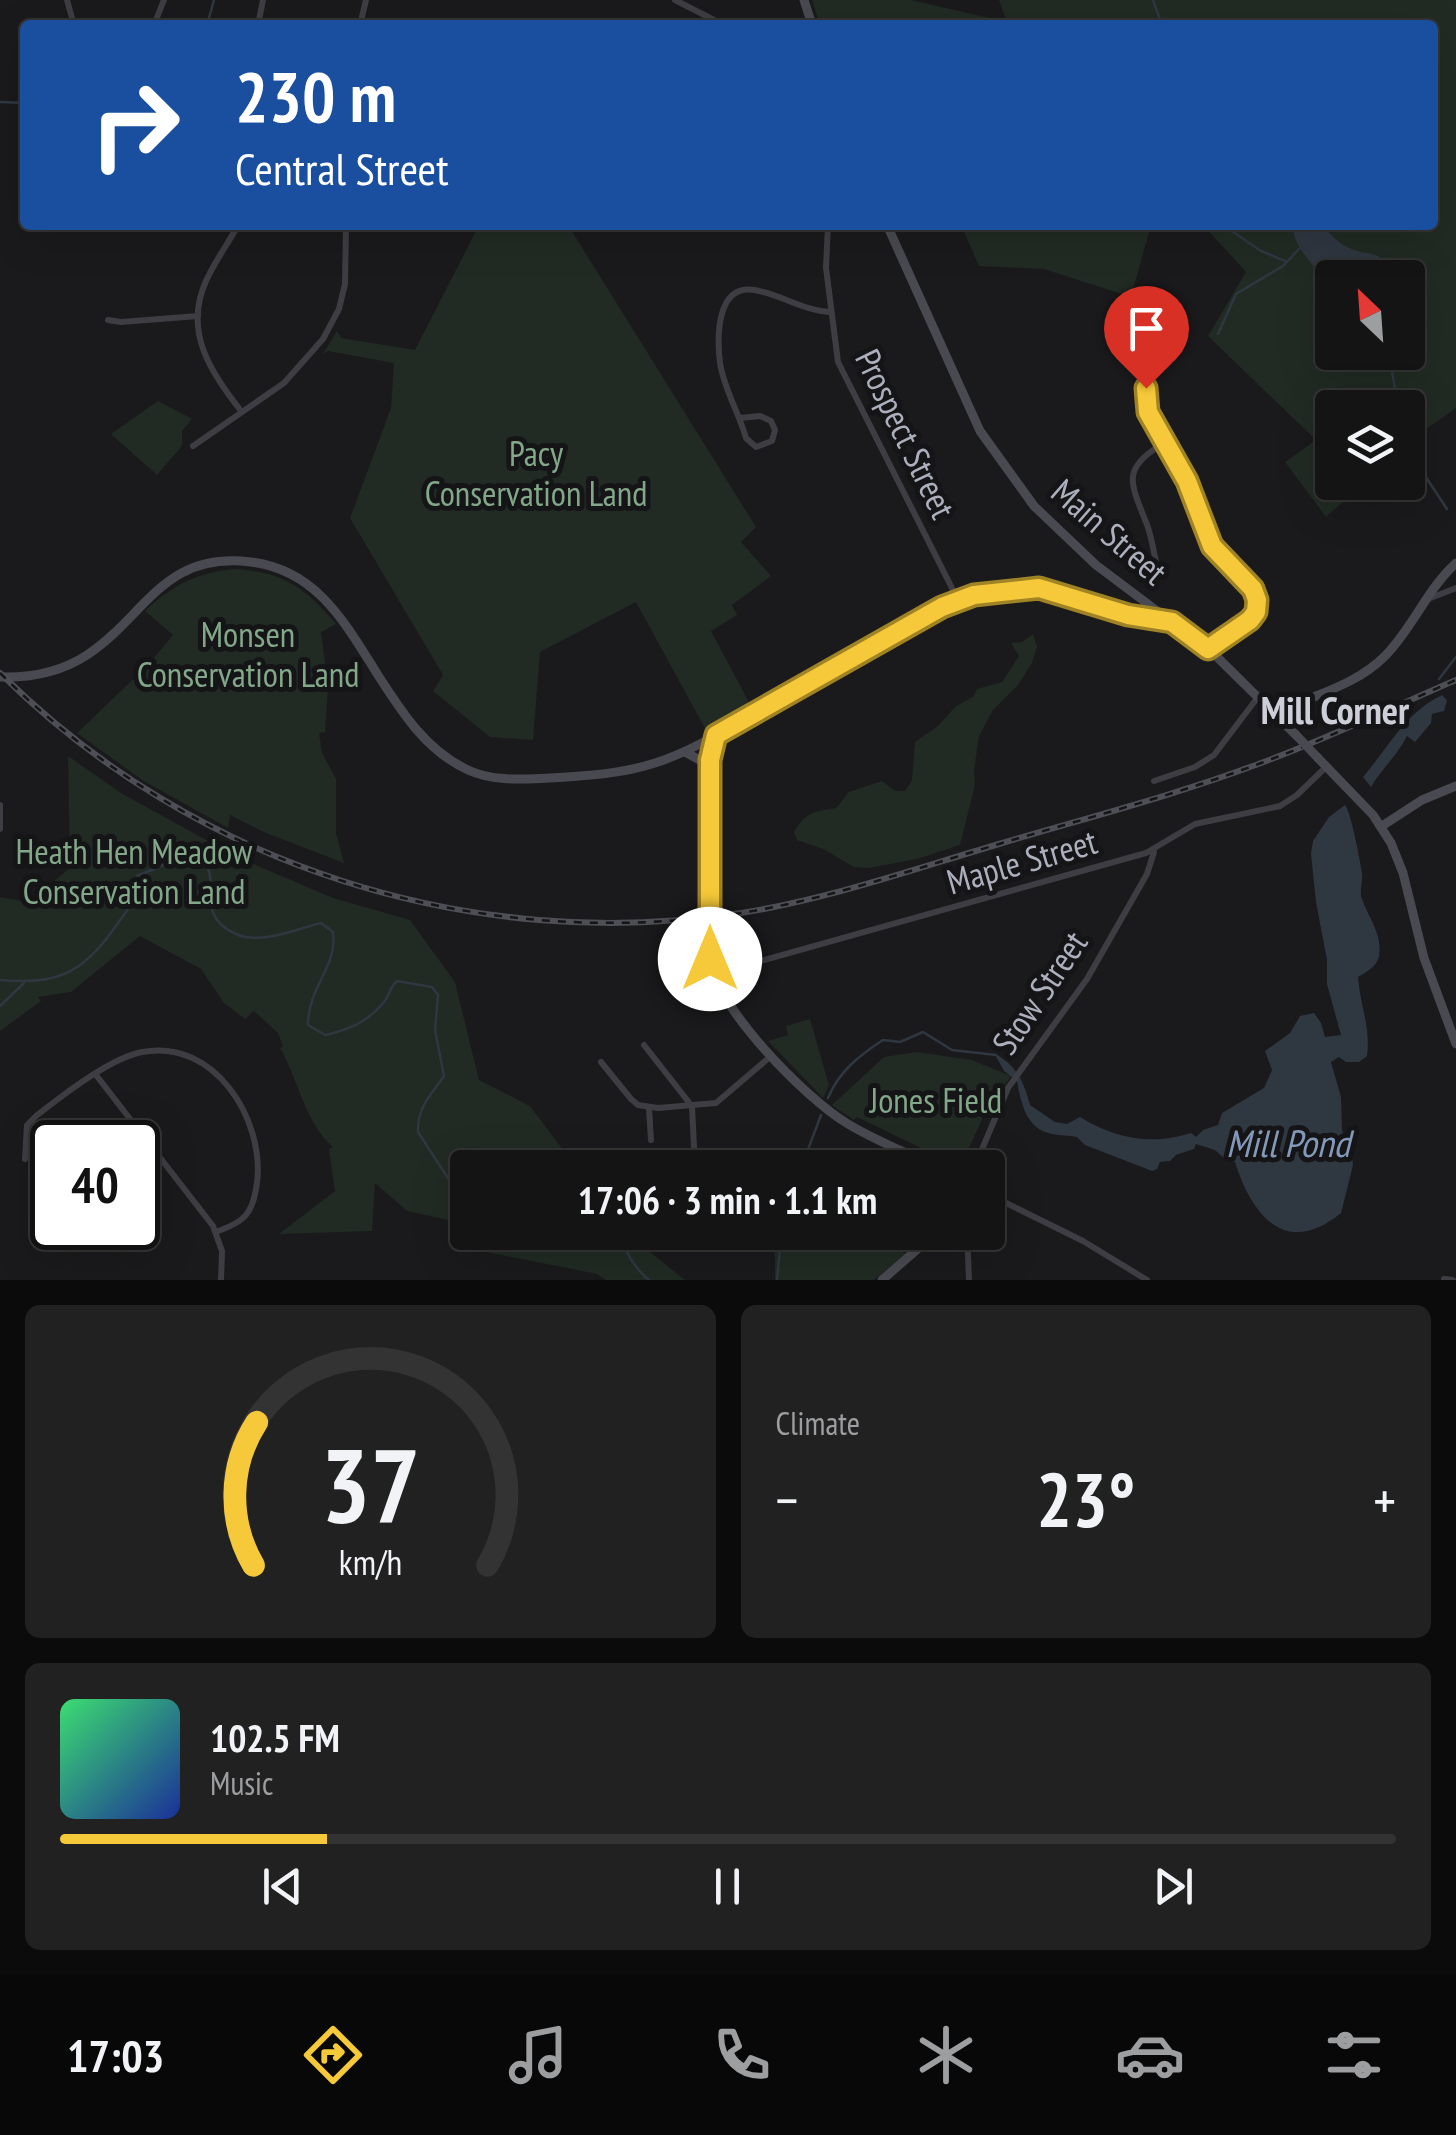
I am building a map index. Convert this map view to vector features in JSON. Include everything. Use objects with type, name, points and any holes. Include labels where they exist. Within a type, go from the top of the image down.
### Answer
[{"type":"street","points":[[675,0],[714,20]]},
{"type":"street","points":[[235,230],[206,282],[198,316],[203,353],[219,383],[241,411]]},
{"type":"street","points":[[193,446],[299,370],[332,323],[345,284],[346,230]]},
{"type":"street","name":"Prospect Street","points":[[828,230],[826,268],[838,362],[958,600]]},
{"type":"street","name":"Main Street","points":[[889,230],[957,384],[992,451],[1034,506],[1074,546],[1208,649],[1382,826],[1399,861],[1424,958],[1456,1044]]},
{"type":"street","points":[[740,418],[760,416],[771,421],[775,430],[772,441],[762,447],[750,444],[740,418],[720,363],[720,318],[732,294],[754,290],[830,312]]},
{"type":"street","points":[[108,320],[198,316]]},
{"type":"street","points":[[1159,358],[1145,392],[1145,404],[1192,491],[1212,546],[1253,589],[1257,600],[1256,612],[1250,620],[1208,649]]},
{"type":"street","points":[[1156,562],[1131,482],[1139,460],[1165,442]]},
{"type":"street","points":[[0,678],[50,673],[86,655],[145,599],[186,571],[224,561],[251,562],[296,576],[323,595],[406,718],[430,744],[468,770],[504,779],[586,776],[636,768],[685,752],[958,600],[999,590],[1039,588],[1128,615],[1172,622]]},
{"type":"street","points":[[1276,714],[1368,671],[1392,649],[1456,563]]},
{"type":"street","points":[[1427,600],[1456,588]]},
{"type":"street","points":[[1154,781],[1195,768],[1211,757],[1224,746],[1258,697]]},
{"type":"street","points":[[716,735],[710,772],[708,946],[712,974],[726,1001],[771,1056],[825,1108],[847,1124],[901,1150]]},
{"type":"street","points":[[685,752],[704,763],[710,772]]},
{"type":"street","name":"Maple Street","points":[[712,974],[1154,850],[1195,824],[1280,806],[1326,767]]},
{"type":"street","points":[[1382,826],[1422,800],[1456,786]]},
{"type":"street","points":[[0,805],[0,829]]},
{"type":"street","name":"Stow Street","points":[[982,1150],[1012,1081],[1087,979],[1147,874],[1154,850]]},
{"type":"street","points":[[644,1045],[692,1106],[694,1150]]},
{"type":"street","points":[[25,1159],[27,1125],[118,1060],[138,1052],[171,1051],[203,1063],[237,1100],[258,1142],[254,1200],[240,1222],[216,1232]]},
{"type":"street","points":[[600,1062],[631,1099],[649,1108],[692,1106],[722,1099],[771,1056]]},
{"type":"street","points":[[96,1075],[216,1232],[222,1251],[221,1280]]},
{"type":"street","points":[[649,1108],[651,1140]]},
{"type":"street","points":[[24,1140],[30,1141]]},
{"type":"street","points":[[1005,1202],[1083,1241],[1148,1280]]},
{"type":"street","points":[[882,1280],[917,1250]]},
{"type":"street","points":[[968,1250],[969,1280]]},
{"type":"street","points":[[1444,1279],[1453,1280]]},
{"type":"green space","points":[[812,0],[911,0],[998,20],[818,20]]},
{"type":"green space","points":[[999,0],[1456,0],[1456,408],[1425,430],[1425,390],[1315,390],[1315,439],[1208,336],[1246,272],[1208,230],[1438,230],[1438,20],[1006,20]]},
{"type":"green space","name":"Pacy Conservation Land","points":[[476,230],[571,230],[756,527],[741,542],[771,576],[732,605],[737,615],[711,631],[751,706],[707,732],[636,602],[540,652],[533,740],[490,737],[433,691],[443,675],[350,518],[391,408],[394,363],[328,351],[323,354],[337,331],[341,338],[415,350]]},
{"type":"green space","points":[[963,230],[1150,230],[1131,297],[1044,269],[979,266]]},
{"type":"green space","points":[[158,401],[192,419],[182,431],[182,446],[157,475],[111,434]]},
{"type":"green space","points":[[1315,441],[1315,500],[1345,500],[1326,517],[1285,462]]},
{"type":"green space","name":"Monsen Conservation Land","points":[[237,569],[269,574],[294,585],[336,624],[321,632],[328,686],[325,732],[319,733],[322,753],[336,779],[336,833],[344,863],[230,815],[228,828],[142,780],[77,733],[147,666],[173,635],[145,611],[187,581]]},
{"type":"green space","points":[[1033,634],[1037,647],[1032,663],[1018,685],[993,710],[979,736],[975,785],[960,845],[917,859],[869,868],[854,867],[797,840],[794,832],[803,820],[812,813],[836,808],[849,792],[882,781],[895,791],[905,791],[912,780],[915,742],[938,726],[956,706],[973,697],[977,689],[1002,682],[1019,656],[1011,643],[1022,642]]},
{"type":"green space","name":"Heath Hen Meadow Conservation Land","points":[[68,756],[121,793],[235,856],[333,898],[410,920],[455,982],[479,1080],[530,1106],[563,1150],[450,1150],[450,1221],[407,1211],[375,1183],[372,1231],[279,1234],[335,1191],[329,1149],[333,1147],[309,1114],[280,1048],[283,1046],[278,1033],[254,1011],[245,1019],[224,1003],[201,969],[140,936],[71,992],[38,997],[41,1001],[0,1031],[0,897],[28,902],[70,868]]},
{"type":"green space","points":[[810,1019],[829,1085],[823,1098],[768,1041],[788,1035],[786,1026]]},
{"type":"green space","name":"Jones Field","points":[[917,1052],[972,1060],[1011,1076],[1005,1085],[999,1082],[968,1150],[925,1150],[857,1117],[854,1120],[832,1105],[884,1057]]},
{"type":"green space","points":[[476,1250],[647,1250],[685,1280],[606,1280],[597,1274]]},
{"type":"green space","points":[[772,1250],[902,1250],[905,1254],[874,1280],[775,1280]]},
{"type":"water","points":[[1294,230],[1326,230],[1347,247],[1383,260],[1315,260],[1315,268]]},
{"type":"water","points":[[1442,695],[1447,700],[1444,711],[1432,714],[1431,723],[1415,742],[1407,736],[1371,787],[1363,777],[1408,721]]},
{"type":"water","name":"Mill Pond","points":[[1345,805],[1361,867],[1361,896],[1380,948],[1376,963],[1358,977],[1368,1036],[1367,1056],[1359,1062],[1346,1062],[1339,1057],[1331,1062],[1341,1097],[1342,1130],[1353,1165],[1341,1213],[1304,1232],[1288,1231],[1262,1214],[1242,1182],[1235,1162],[1215,1150],[1196,1144],[1194,1149],[1170,1161],[1160,1162],[1152,1171],[1085,1145],[1077,1137],[1052,1134],[1036,1127],[1023,1106],[1017,1081],[1004,1071],[994,1053],[1018,1074],[1030,1105],[1055,1122],[1067,1124],[1080,1117],[1120,1135],[1162,1139],[1191,1133],[1196,1137],[1218,1125],[1222,1113],[1264,1088],[1272,1070],[1265,1051],[1290,1033],[1300,1016],[1314,1013],[1325,1037],[1341,1035],[1327,984],[1311,854],[1313,841],[1329,817]]},
{"type":"waterway","points":[[208,20],[214,0]]},
{"type":"waterway","points":[[1153,0],[1160,20]]},
{"type":"waterway","points":[[0,102],[20,103]]},
{"type":"waterway","points":[[1230,230],[1261,251],[1285,261]]},
{"type":"waterway","points":[[1218,334],[1236,294],[1283,266],[1300,248]]},
{"type":"waterway","points":[[1392,370],[1395,390]]},
{"type":"waterway","points":[[1425,476],[1447,509]]},
{"type":"waterway","points":[[1439,679],[1456,657]]},
{"type":"waterway","points":[[0,980],[36,981],[77,967],[101,945],[127,910],[137,876],[166,864],[162,842],[188,846],[207,866],[212,910],[224,927],[256,938],[321,923],[333,932],[331,956],[309,1011],[308,1025],[325,1035],[350,1028],[371,1015],[397,981],[432,987],[438,995],[435,1030],[444,1076],[422,1108],[418,1132],[450,1181]]},
{"type":"waterway","points":[[0,1006],[24,983]]},
{"type":"waterway","points":[[828,1098],[851,1064],[883,1040],[900,1042],[923,1032],[952,1050],[996,1055]]},
{"type":"waterway","points":[[808,1150],[821,1115]]},
{"type":"waterway","points":[[625,1250],[649,1280]]},
{"type":"waterway","points":[[777,1280],[780,1250]]},
{"type":"railway","points":[[0,673],[76,740],[160,798],[249,845],[342,881],[439,906],[539,920],[640,922],[741,913],[806,900],[1131,806],[1286,754],[1456,680]]},
{"type":"district","name":"Mill Corner","points":[[1335,711]]},
{"type":"route","points":[[710,959],[710,760],[716,735],[942,607],[974,595],[1026,587],[1050,590],[1128,615],[1172,622],[1208,649],[1253,616],[1257,608],[1253,589],[1212,546],[1187,481],[1148,412],[1146,388]]}]
